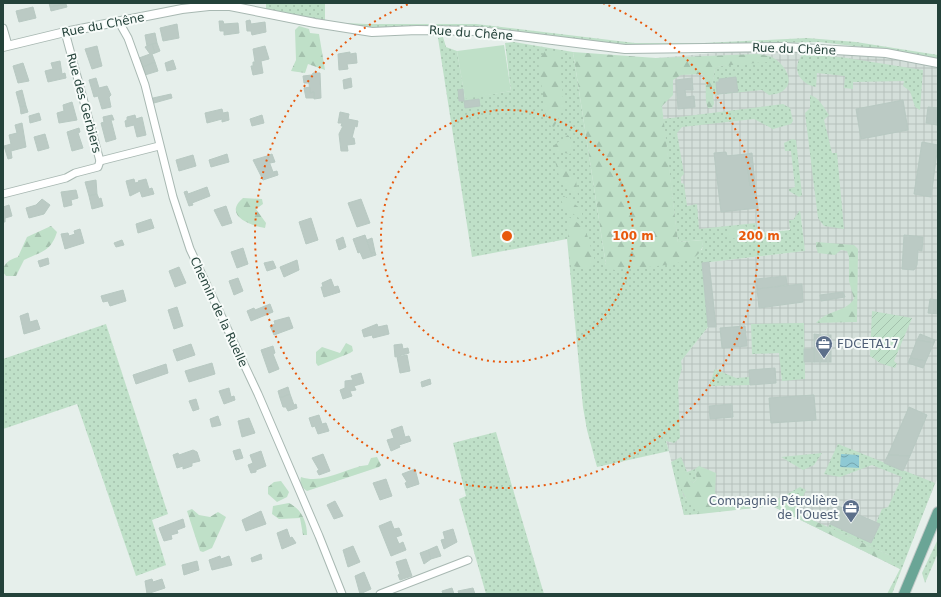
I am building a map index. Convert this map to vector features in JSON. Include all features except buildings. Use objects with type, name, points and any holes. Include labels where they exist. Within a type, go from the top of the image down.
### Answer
[{"type":"main road","points":[[904,594],[938,512]]},
{"type":"street","name":"Rue du Chêne","points":[[5,46],[65,32],[119,22],[181,6],[230,6],[315,23],[372,32],[417,30],[479,32],[625,49],[784,47],[863,51],[886,53],[938,63]]},
{"type":"street","name":"Chemin de la Ruelle","points":[[119,22],[128,38],[145,85],[159,146],[190,249],[258,394],[319,536],[342,594]]},
{"type":"street","points":[[3,28],[5,46]]},
{"type":"street","name":"Rue des Gerbiers","points":[[65,32],[100,161],[159,146]]},
{"type":"street","points":[[3,194],[66,178],[75,173],[98,167],[100,161]]},
{"type":"street","points":[[380,594],[468,560]]},
{"type":"shaded area","points":[[784,47],[886,53],[938,63],[938,477],[900,569],[772,506],[684,515],[655,393],[708,327],[702,263],[805,251],[801,218],[792,229],[678,242],[656,58]]},
{"type":"green space","points":[[266,3],[325,3],[325,22],[266,9]]},
{"type":"green space","points":[[325,22],[366,24],[476,24],[635,43],[704,43],[807,38],[856,42],[938,55],[938,60],[879,49],[819,42],[626,47],[452,28],[368,28]]},
{"type":"green space","points":[[299,26],[309,29],[310,33],[319,34],[325,70],[308,64],[305,73],[291,71],[296,60],[295,30]]},
{"type":"green space","points":[[443,37],[446,47],[457,51],[465,98],[511,91],[505,43],[514,42],[573,52],[606,265],[702,250],[703,240],[678,242],[663,119],[783,104],[790,108],[793,121],[791,124],[773,129],[754,119],[682,127],[677,133],[684,174],[681,177],[681,183],[684,184],[687,206],[697,204],[699,229],[756,223],[758,233],[790,230],[789,220],[793,220],[800,210],[805,251],[702,263],[708,327],[681,361],[682,368],[678,382],[680,438],[674,443],[666,441],[669,451],[597,467],[587,430],[583,407],[567,239],[472,257],[438,38]]},
{"type":"green space","points":[[504,45],[511,91],[465,99],[457,51]]},
{"type":"green space","points":[[551,50],[559,53],[564,108],[554,127],[549,125],[546,116],[538,61],[545,51]]},
{"type":"green space","points":[[573,52],[656,58],[757,54],[769,56],[768,62],[720,66],[715,69],[712,85],[714,104],[712,108],[708,108],[705,82],[702,74],[681,75],[673,80],[673,95],[662,106],[678,242],[703,240],[702,249],[696,256],[681,262],[645,267],[614,270],[606,265]]},
{"type":"green space","points":[[802,55],[840,57],[923,70],[920,110],[915,107],[910,91],[903,86],[904,81],[853,82],[853,89],[844,88],[845,76],[817,73],[816,87],[810,85],[802,79],[797,70],[797,65]]},
{"type":"green space","points":[[769,56],[778,61],[786,70],[789,80],[788,86],[784,90],[777,94],[769,95],[762,90],[713,95],[712,85],[715,69],[720,66],[768,59]]},
{"type":"green space","points":[[810,95],[819,100],[829,115],[824,120],[832,153],[837,153],[844,229],[824,226],[818,218],[805,113],[810,108]]},
{"type":"green space","points":[[568,135],[570,138],[572,152],[570,154],[555,151],[553,146]]},
{"type":"green space","points":[[792,139],[796,140],[802,195],[799,197],[789,191],[789,189],[795,187],[791,151],[785,151],[784,143]]},
{"type":"green space","points":[[558,160],[576,180],[578,196],[574,196],[561,183],[555,161]]},
{"type":"green space","points":[[564,196],[581,209],[584,222],[563,206],[561,198]]},
{"type":"green space","points":[[243,198],[262,199],[263,204],[256,209],[266,223],[265,228],[253,225],[241,219],[237,215],[237,204]]},
{"type":"green space","points":[[569,217],[585,228],[595,261],[593,266],[587,270],[570,265],[567,218]]},
{"type":"green space","points":[[745,225],[752,234],[749,236],[743,239],[736,239],[727,235],[731,229],[736,226]]},
{"type":"green space","points":[[51,226],[57,232],[52,244],[40,253],[24,260],[16,276],[6,276],[3,272],[4,266],[10,260],[18,257],[27,237]]},
{"type":"green space","points":[[816,242],[854,245],[858,249],[857,322],[816,323],[826,315],[846,307],[854,299],[849,281],[849,257],[847,251],[841,250],[835,255],[818,253]]},
{"type":"green space","points":[[872,311],[912,318],[894,361],[897,364],[895,368],[880,363],[870,356]]},
{"type":"green space","points":[[804,323],[805,379],[782,381],[779,353],[752,354],[751,324]]},
{"type":"green space","points":[[106,324],[168,514],[152,520],[166,565],[136,576],[77,404],[3,429],[3,359]]},
{"type":"green space","points":[[346,343],[352,346],[353,351],[318,366],[316,363],[316,352],[322,347],[340,353]]},
{"type":"green space","points":[[715,369],[736,378],[749,377],[750,385],[709,386]]},
{"type":"green space","points":[[496,432],[544,594],[486,594],[459,499],[466,496],[453,443]]},
{"type":"green space","points":[[838,444],[935,483],[892,594],[887,594],[900,569],[888,563],[892,563],[893,559],[889,555],[828,527],[830,524],[871,543],[880,525],[876,523],[882,509],[888,507],[902,477],[872,465],[840,477],[824,474]]},
{"type":"green space","points":[[822,453],[814,465],[803,470],[781,457]]},
{"type":"green space","points":[[377,457],[381,465],[379,467],[307,491],[302,487],[301,477],[318,479],[335,475],[360,466],[368,465],[371,458]]},
{"type":"green space","points":[[681,457],[687,472],[695,469],[697,479],[693,483],[680,469],[683,495],[700,514],[684,515],[671,462]]},
{"type":"green space","points":[[699,466],[716,473],[715,492],[719,503],[737,504],[793,497],[795,512],[889,555],[893,559],[892,563],[888,563],[772,506],[700,514],[686,499],[680,483],[680,468],[693,483],[697,479],[695,469]]},
{"type":"green space","points":[[281,481],[289,492],[287,497],[277,502],[268,494],[268,487],[274,482]]},
{"type":"green space","points":[[800,487],[806,490],[795,512],[782,497]]},
{"type":"green space","points":[[289,503],[300,512],[306,525],[307,535],[303,535],[300,518],[279,519],[272,514],[273,506]]},
{"type":"green space","points":[[192,509],[199,515],[210,517],[218,512],[226,517],[212,548],[203,552],[200,551],[187,511]]},
{"type":"green space","points":[[938,539],[938,553],[925,583],[922,573]]},
{"type":"water","points":[[841,454],[859,455],[859,468],[840,467]]},
{"type":"place","name":"FDCETA17","points":[[824,359]]},
{"type":"place","name":"Compagnie Pétrolière de l'Ouest","points":[[851,523]]}]
